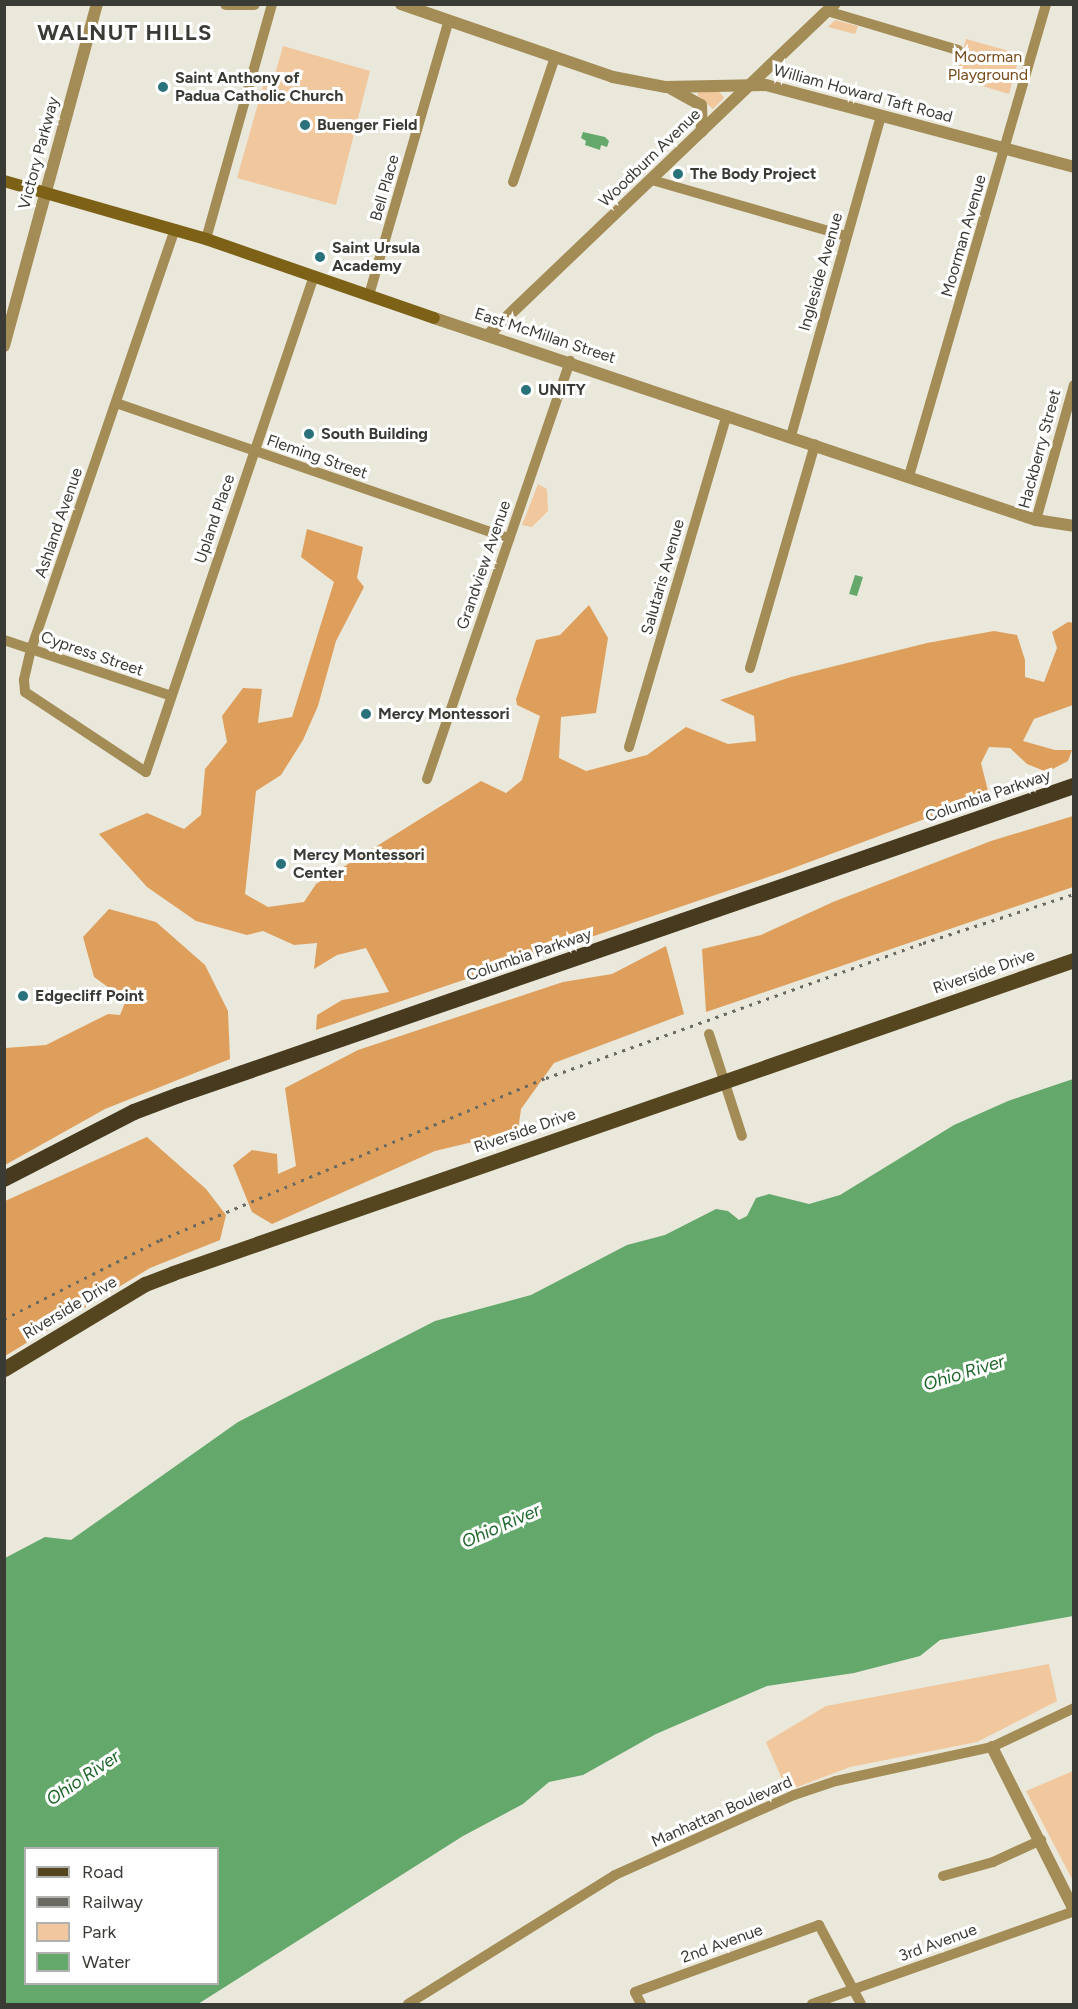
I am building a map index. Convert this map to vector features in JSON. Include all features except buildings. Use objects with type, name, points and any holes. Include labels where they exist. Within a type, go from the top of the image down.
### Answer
[{"type":"highway","name":"Columbia Parkway","points":[[4,1179],[134,1112],[179,1095],[1074,786]]},
{"type":"main road","name":"East McMillan Street","points":[[4,181],[175,229],[434,318]]},
{"type":"main road","name":"Riverside Drive","points":[[4,1369],[145,1284],[244,1246],[1074,960]]},
{"type":"street","name":"Victory Parkway","points":[[4,346],[97,4]]},
{"type":"street","points":[[226,4],[254,4]]},
{"type":"street","points":[[206,239],[272,4]]},
{"type":"street","name":"William Howard Taft Road","points":[[401,4],[613,76],[666,87],[749,83],[1074,167]]},
{"type":"street","name":"Moorman Avenue","points":[[909,476],[1046,4]]},
{"type":"street","points":[[830,8],[958,50]]},
{"type":"street","name":"Woodburn Avenue","points":[[488,335],[830,8]]},
{"type":"street","name":"Bell Place","points":[[369,295],[449,20]]},
{"type":"street","points":[[513,182],[555,57]]},
{"type":"street","points":[[666,87],[701,105],[702,130]]},
{"type":"street","name":"Ingleside Avenue","points":[[791,436],[881,116]]},
{"type":"street","points":[[652,180],[846,236]]},
{"type":"street","name":"Ashland Avenue","points":[[146,772],[25,692],[31,649],[175,229]]},
{"type":"street","name":"Upland Place","points":[[146,772],[314,276]]},
{"type":"street","name":"East McMillan Street","points":[[434,318],[570,361],[1036,520],[1074,526]]},
{"type":"street","name":"Grandview Avenue","points":[[427,779],[570,361]]},
{"type":"street","name":"Hackberry Street","points":[[1036,520],[1074,385]]},
{"type":"street","name":"Fleming Street","points":[[116,403],[509,538]]},
{"type":"street","name":"Salutaris Avenue","points":[[629,747],[727,415]]},
{"type":"street","points":[[750,668],[816,444]]},
{"type":"street","name":"Cypress Street","points":[[4,640],[171,696]]},
{"type":"street","points":[[709,1034],[741,1136]]},
{"type":"street","name":"Manhattan Boulevard","points":[[408,2004],[615,1875],[783,1800],[836,1781],[992,1747],[1074,1708]]},
{"type":"street","points":[[992,1747],[1041,1840],[1074,1910]]},
{"type":"street","points":[[943,1876],[993,1862],[1041,1840]]},
{"type":"street","name":"3rd Avenue","points":[[812,2004],[1074,1910]]},
{"type":"street","name":"2nd Avenue","points":[[641,2004],[634,1992],[819,1925],[853,1990]]},
{"type":"street","points":[[853,1990],[861,2004]]},
{"type":"green space","points":[[835,20],[858,26],[855,34],[828,27]]},
{"type":"green space","name":"Moorman Playground","points":[[966,39],[1020,54],[1009,94],[955,78]]},
{"type":"green space","name":"Buenger Field","points":[[283,46],[370,71],[336,205],[237,178],[267,72],[275,74]]},
{"type":"green space","points":[[719,91],[724,98],[713,109],[698,96],[698,92]]},
{"type":"green space","points":[[538,484],[547,489],[548,511],[532,527],[522,525]]},
{"type":"green space","points":[[1049,1664],[1057,1701],[977,1742],[850,1767],[787,1791],[766,1742],[826,1706]]},
{"type":"green space","points":[[1073,1771],[1073,1881],[1026,1791]]},
{"type":"shaded area","points":[[307,529],[363,547],[357,578],[364,587],[336,641],[318,706],[303,740],[281,775],[256,791],[245,894],[268,907],[304,902],[316,884],[481,781],[506,793],[522,780],[540,716],[517,705],[516,699],[536,640],[560,635],[589,605],[608,638],[596,713],[561,717],[559,758],[586,771],[647,755],[686,727],[728,744],[756,741],[754,716],[720,700],[791,677],[927,643],[994,631],[1017,635],[1025,660],[1025,677],[1044,682],[1057,648],[1052,632],[1068,622],[1073,623],[1073,705],[1034,719],[1023,741],[1055,750],[1072,750],[1068,761],[1047,772],[1027,764],[1010,748],[989,747],[981,763],[989,795],[780,873],[316,1030],[317,1015],[342,1000],[389,992],[366,948],[337,955],[314,969],[317,943],[294,945],[263,931],[247,935],[196,921],[147,887],[99,834],[147,813],[184,829],[201,815],[205,769],[227,742],[222,716],[243,688],[262,689],[258,723],[292,717],[334,582],[301,557]]},
{"type":"shaded area","points":[[1073,816],[1073,887],[706,1012],[702,949],[761,935],[833,902],[991,841]]},
{"type":"shaded area","points":[[109,909],[156,922],[205,965],[228,1011],[230,1059],[105,1109],[5,1165],[5,1048],[46,1045],[108,1014],[120,1015],[126,1000],[94,977],[83,937]]},
{"type":"shaded area","points":[[666,946],[684,1014],[554,1063],[521,1109],[518,1131],[435,1151],[272,1224],[252,1212],[233,1165],[252,1150],[277,1154],[278,1174],[296,1166],[285,1088],[358,1050],[563,982],[612,974]]},
{"type":"shaded area","points":[[147,1137],[206,1189],[226,1215],[220,1240],[150,1268],[5,1356],[5,1201]]},
{"type":"water","points":[[583,132],[605,137],[609,141],[607,147],[601,145],[600,150],[585,145],[586,141],[581,138]]},
{"type":"water","points":[[855,575],[863,577],[857,596],[849,594]]},
{"type":"water","name":"Ohio River","points":[[1073,1079],[1073,1616],[940,1640],[920,1656],[854,1673],[767,1686],[656,1734],[583,1775],[549,1782],[523,1804],[463,1836],[198,2004],[5,2004],[5,1558],[45,1537],[71,1540],[238,1422],[435,1321],[531,1295],[627,1245],[665,1235],[716,1209],[728,1211],[739,1220],[747,1216],[756,1198],[769,1194],[809,1204],[840,1195],[954,1125],[1008,1101]]},
{"type":"railway","points":[[4,1319],[160,1240],[546,1078],[923,943],[1074,894]]},
{"type":"place","name":"Saint Anthony of Padua Catholic Church","points":[[163,87]]},
{"type":"place","name":"Buenger Field","points":[[305,125]]},
{"type":"place","name":"The Body Project","points":[[678,174]]},
{"type":"place","name":"Saint Ursula Academy","points":[[320,257]]},
{"type":"place","name":"UNITY","points":[[526,390]]},
{"type":"place","name":"South Building","points":[[309,434]]},
{"type":"place","name":"Mercy Montessori","points":[[366,714]]},
{"type":"place","name":"Mercy Montessori Center","points":[[281,864]]},
{"type":"place","name":"Edgecliff Point","points":[[23,996]]},
{"type":"district","name":"WALNUT HILLS","points":[[125,33]]}]
